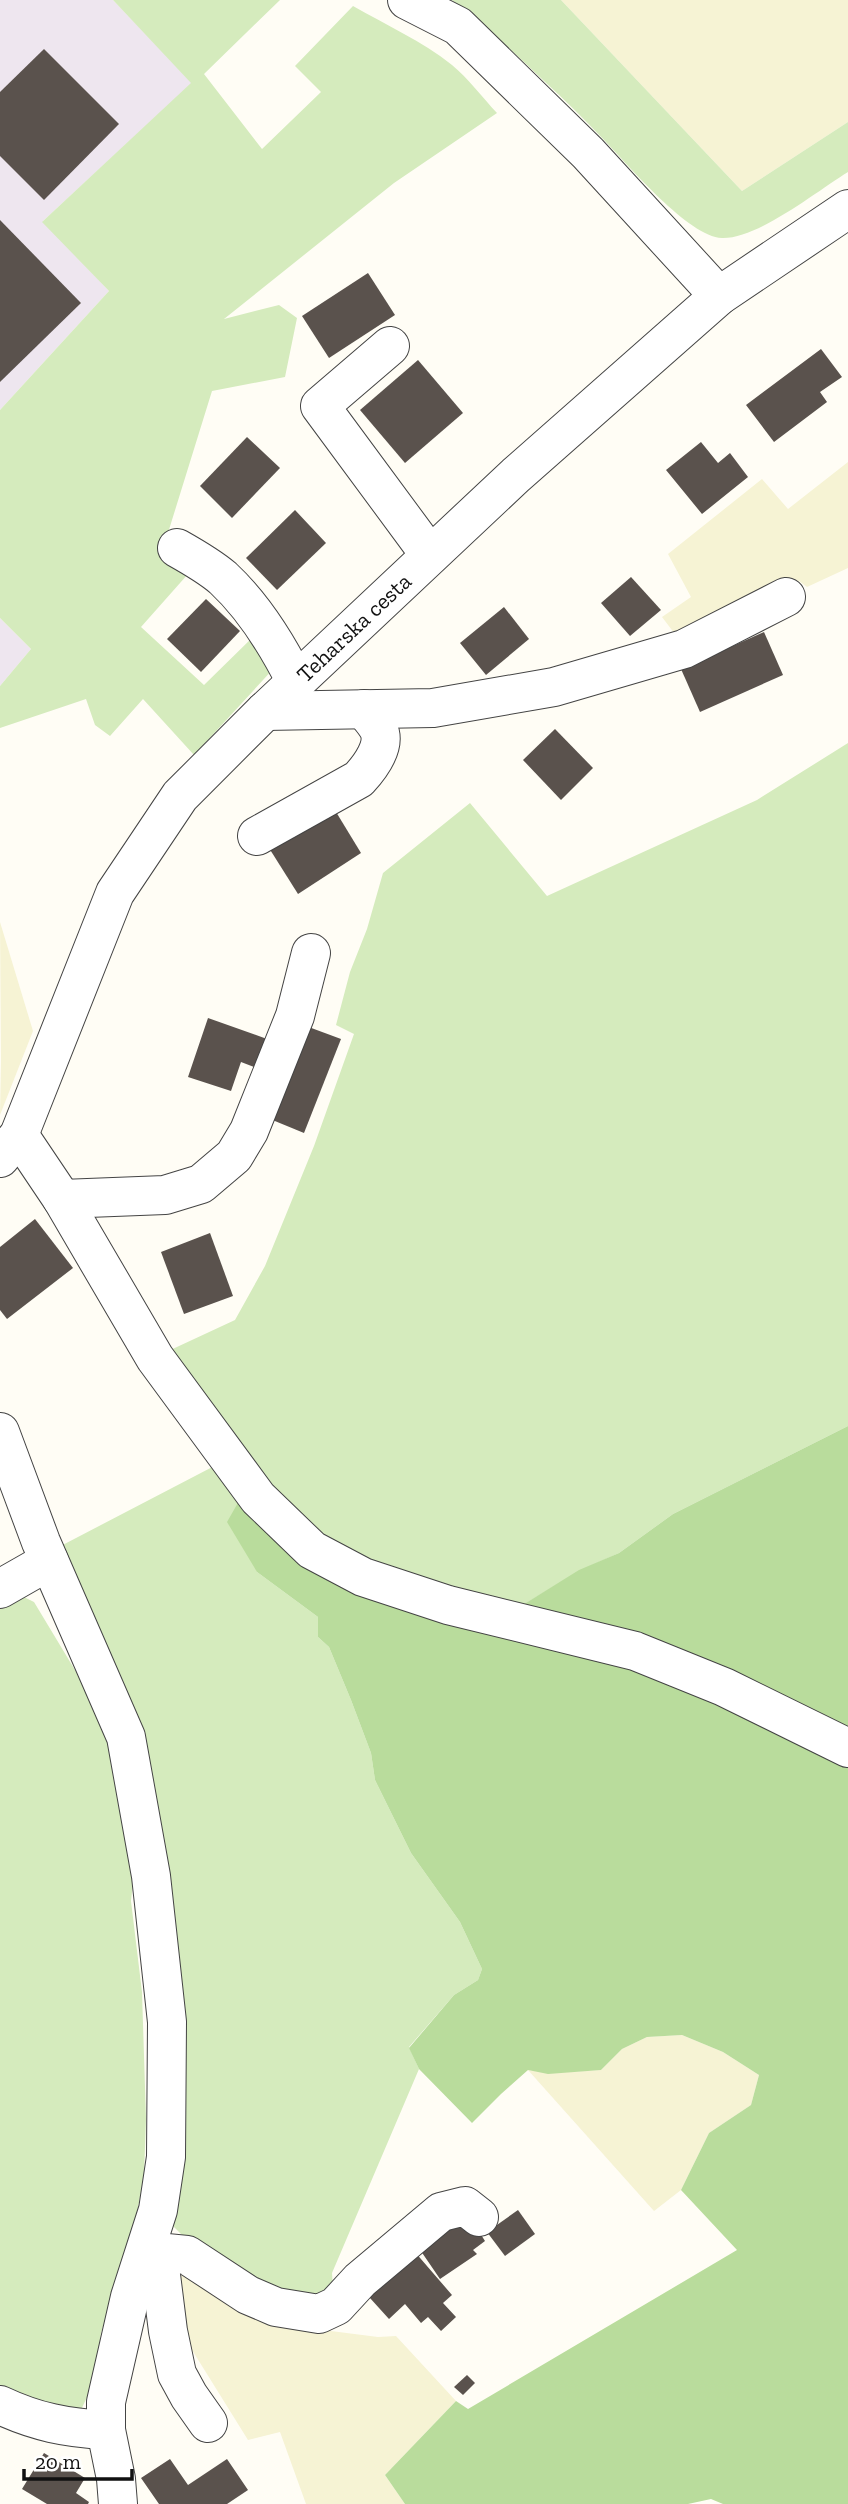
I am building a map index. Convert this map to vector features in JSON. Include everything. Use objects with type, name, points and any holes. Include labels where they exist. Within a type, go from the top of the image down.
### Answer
[{"type":"street","points":[[407,0],[458,26],[588,153],[719,296]]},
{"type":"street","name":"Teharska cesta","points":[[9,1147],[115,893],[180,796],[265,711],[516,475],[719,296],[848,209]]},
{"type":"street","points":[[390,346],[320,406],[430,555]]},
{"type":"street","points":[[177,548],[224,579],[282,653],[296,682]]},
{"type":"street","points":[[265,711],[433,708],[554,687],[684,649],[786,597]]},
{"type":"street","points":[[257,836],[359,779],[371,766],[379,748],[380,730],[363,709]]},
{"type":"street","points":[[62,1199],[165,1195],[201,1184],[234,1156],[249,1131],[295,1016],[312,953]]},
{"type":"street","points":[[9,1147],[62,1199],[155,1358],[258,1498],[312,1550],[363,1577],[448,1605],[635,1651],[724,1687],[848,1748]]},
{"type":"street","points":[[0,1432],[49,1561],[126,1737],[150,1876],[167,2022],[164,2102],[166,2157],[158,2210],[130,2297],[106,2402],[106,2430],[118,2504]]},
{"type":"street","points":[[0,1589],[49,1561]]},
{"type":"street","points":[[146,2251],[187,2255],[248,2295],[276,2307],[319,2314],[336,2306],[360,2280],[441,2212],[465,2206],[479,2217]]},
{"type":"street","points":[[146,2251],[160,2267],[168,2331],[177,2374],[208,2423]]},
{"type":"street","points":[[0,2404],[28,2418],[74,2428],[106,2430]]},
{"type":"shaded area","points":[[0,0],[113,0],[192,83],[43,221],[109,291],[0,410]]},
{"type":"shaded area","points":[[561,0],[848,0],[848,122],[742,191]]},
{"type":"shaded area","points":[[848,462],[848,568],[807,587],[799,581],[681,642],[662,617],[691,597],[668,554],[762,479],[788,509]]},
{"type":"shaded area","points":[[0,618],[31,649],[0,686]]},
{"type":"shaded area","points":[[0,922],[33,1031],[0,1115],[1,1061]]},
{"type":"shaded area","points":[[682,2035],[723,2052],[759,2075],[751,2105],[709,2133],[681,2190],[654,2211],[528,2070],[548,2073],[601,2070],[622,2049],[647,2037]]},
{"type":"shaded area","points":[[179,2272],[323,2330],[378,2337],[396,2336],[456,2401],[385,2475],[405,2504],[306,2504],[280,2432],[248,2440],[179,2329]]},
{"type":"green space","points":[[113,0],[280,0],[204,74],[262,149],[321,92],[295,66],[353,6],[440,56],[464,76],[497,113],[394,183],[224,319],[279,305],[297,318],[285,377],[212,391],[163,549],[188,574],[141,627],[204,685],[257,633],[275,667],[194,755],[143,699],[110,736],[95,725],[86,699],[0,728],[0,686],[31,649],[0,618],[0,410],[109,291],[42,222],[191,83]]},
{"type":"green space","points":[[452,0],[561,0],[742,191],[848,122],[848,172],[787,213],[753,231],[722,238],[708,235],[660,198],[560,95]]},
{"type":"green space","points":[[848,743],[848,1426],[673,1514],[619,1553],[579,1571],[513,1611],[314,1542],[164,1353],[235,1320],[265,1266],[314,1146],[354,1034],[336,1025],[350,972],[367,929],[383,873],[470,803],[547,896],[757,800]]},
{"type":"green space","points":[[848,1426],[848,1744],[513,1611],[579,1570],[619,1553],[673,1514]]},
{"type":"green space","points":[[220,1463],[243,1494],[257,1572],[318,1617],[318,1637],[329,1647],[351,1700],[371,1753],[375,1780],[411,1853],[460,1922],[482,1969],[478,1980],[454,1995],[409,2047],[419,2069],[332,2273],[334,2302],[274,2300],[194,2247],[172,2225],[163,1883],[53,1550]]},
{"type":"green space","points":[[243,1494],[294,1547],[639,1665],[848,1762],[848,2504],[723,2504],[711,2499],[688,2504],[405,2504],[385,2475],[456,2401],[468,2409],[737,2250],[681,2190],[709,2133],[751,2105],[759,2075],[723,2052],[682,2035],[647,2037],[622,2049],[601,2070],[548,2074],[528,2070],[472,2123],[419,2069],[409,2048],[454,1995],[478,1980],[482,1969],[460,1922],[411,1853],[375,1780],[371,1753],[351,1700],[329,1647],[318,1637],[318,1617],[257,1572],[227,1522]]},
{"type":"green space","points":[[22,1596],[34,1602],[90,1695],[109,1740],[134,1874],[131,1901],[142,1992],[146,2119],[144,2175],[135,2224],[101,2333],[94,2382],[81,2410],[0,2395],[0,1607]]},
{"type":"building","points":[[44,49],[119,124],[44,200],[0,156],[0,92]]},
{"type":"building","points":[[0,220],[81,303],[0,382]]},
{"type":"building","points":[[368,273],[395,315],[329,358],[302,316]]},
{"type":"building","points":[[821,349],[842,377],[820,392],[827,402],[774,442],[746,405]]},
{"type":"building","points":[[418,360],[463,413],[405,463],[360,410]]},
{"type":"building","points":[[247,437],[280,468],[232,518],[200,486]]},
{"type":"building","points":[[701,442],[718,463],[730,453],[748,477],[702,514],[666,470]]},
{"type":"building","points":[[295,510],[326,543],[277,590],[246,558]]},
{"type":"building","points":[[631,577],[661,610],[630,636],[601,603]]},
{"type":"building","points":[[206,599],[240,631],[201,672],[167,639]]},
{"type":"building","points":[[504,607],[529,639],[486,675],[460,643]]},
{"type":"building","points":[[764,632],[783,675],[700,712],[681,669]]},
{"type":"building","points":[[555,729],[593,768],[561,800],[523,760]]},
{"type":"building","points":[[333,807],[361,853],[298,894],[269,848]]},
{"type":"building","points":[[208,1018],[267,1039],[257,1068],[241,1062],[231,1091],[188,1077]]},
{"type":"building","points":[[306,1026],[341,1039],[304,1133],[270,1119]]},
{"type":"building","points":[[35,1219],[73,1268],[7,1319],[0,1310],[0,1247]]},
{"type":"building","points":[[210,1233],[233,1296],[184,1314],[161,1252]]},
{"type":"building","points":[[518,2210],[535,2234],[505,2256],[487,2232]]},
{"type":"building","points":[[471,2219],[485,2241],[473,2250],[477,2254],[440,2279],[412,2238]]},
{"type":"building","points":[[408,2244],[452,2295],[443,2303],[456,2317],[441,2331],[428,2317],[421,2323],[405,2304],[389,2319],[360,2287]]},
{"type":"building","points":[[467,2375],[475,2383],[463,2395],[454,2387]]},
{"type":"building","points":[[44,2453],[85,2478],[76,2493],[89,2502],[88,2504],[47,2504],[22,2489]]},
{"type":"building","points":[[170,2459],[188,2485],[227,2459],[248,2490],[227,2504],[159,2504],[141,2478]]}]
